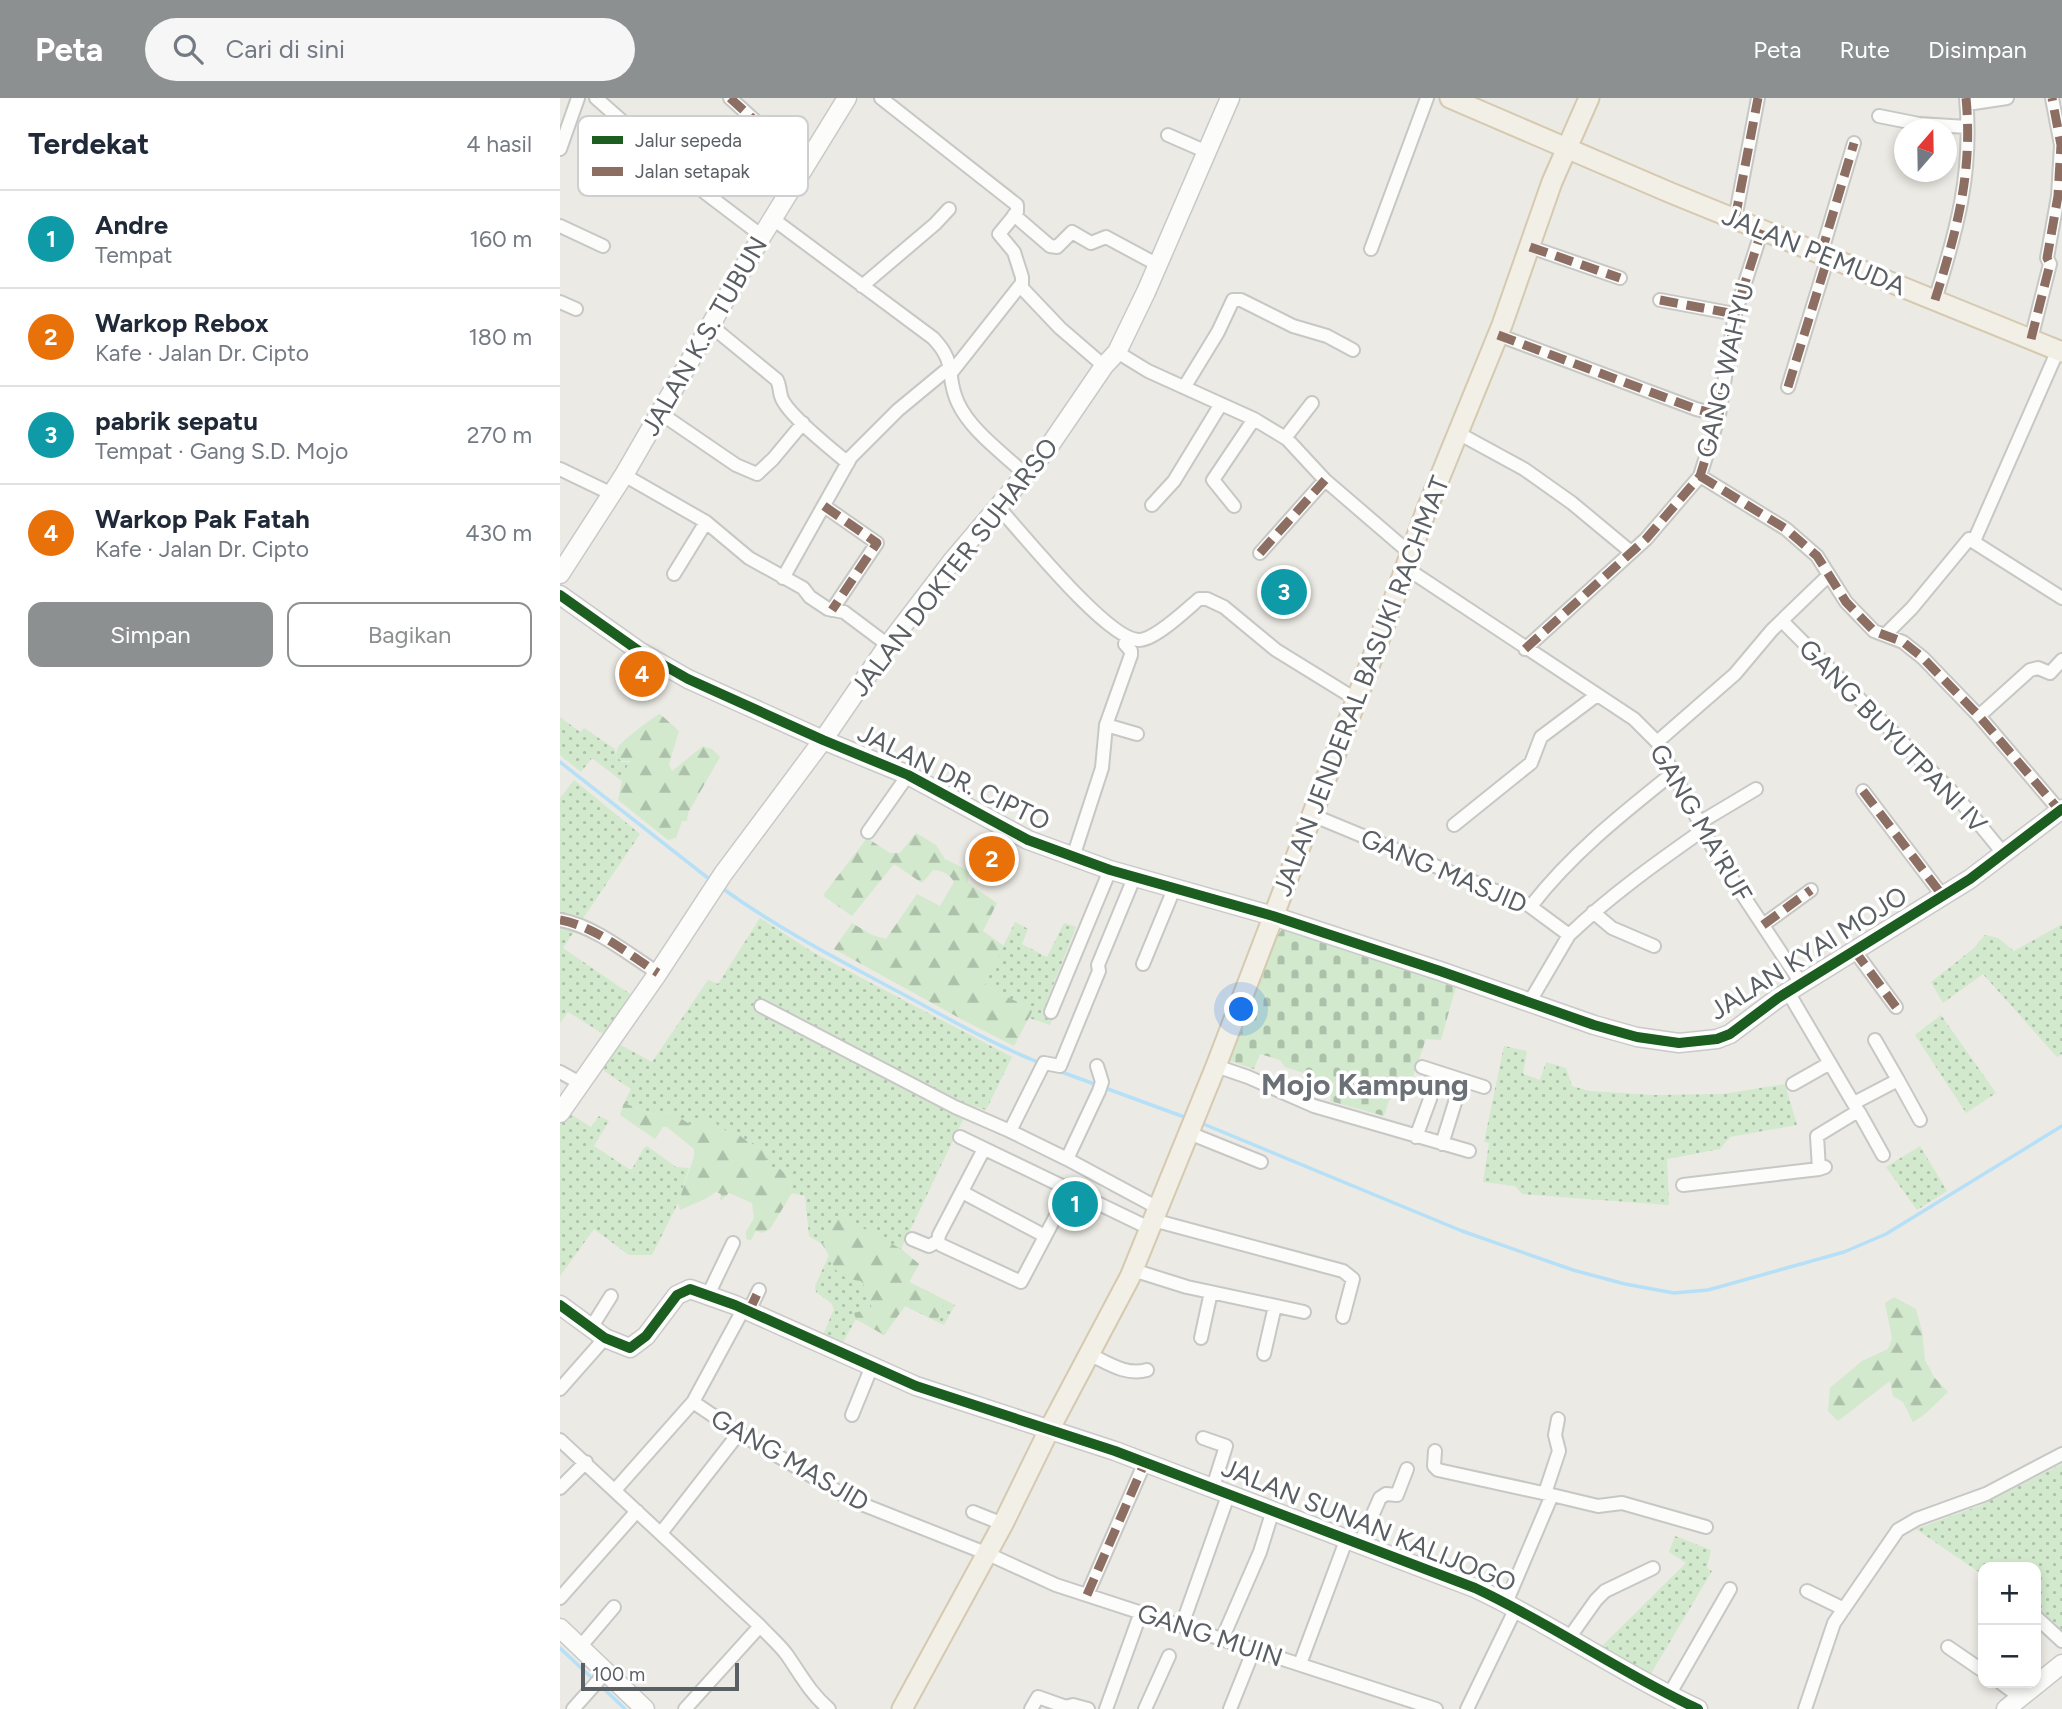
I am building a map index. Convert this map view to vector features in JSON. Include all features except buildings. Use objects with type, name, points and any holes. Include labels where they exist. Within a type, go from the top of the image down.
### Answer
[{"type":"main road","name":"JALAN PEMUDA","points":[[1450,98],[1735,219],[2060,351]]},
{"type":"main road","name":"JALAN JENDERAL BASUKI RACHMAT","points":[[902,1709],[988,1554],[1133,1270],[1216,1066],[1408,561],[1499,335],[1566,148],[1589,98]]},
{"type":"street","points":[[560,149],[578,98]]},
{"type":"street","points":[[596,98],[616,116]]},
{"type":"street","points":[[730,98],[750,116]]},
{"type":"street","name":"JALAN K.S. TUBUN","points":[[808,164],[847,98]]},
{"type":"street","points":[[881,98],[1017,205],[1014,215],[999,234],[1014,252],[1023,288],[1060,328],[1104,366]]},
{"type":"street","name":"JALAN DOKTER SUHARSO","points":[[560,1113],[723,874],[823,740],[888,645],[953,560],[1048,448],[1116,352],[1158,265],[1230,98]]},
{"type":"street","points":[[1371,249],[1427,98]]},
{"type":"street","points":[[1735,219],[1758,98]]},
{"type":"street","points":[[1935,300],[1961,210],[1967,174],[1967,101],[2007,98]]},
{"type":"street","points":[[2031,339],[2050,264],[2047,258],[2058,196],[2060,145],[2052,98]]},
{"type":"street","points":[[1879,116],[1919,124],[1967,127]]},
{"type":"street","points":[[1168,135],[1207,152]]},
{"type":"street","points":[[1788,387],[1854,143]]},
{"type":"street","points":[[708,196],[762,236]]},
{"type":"street","name":"JALAN K.S. TUBUN","points":[[560,574],[624,475],[788,196]]},
{"type":"street","points":[[862,286],[935,225],[949,209]]},
{"type":"street","points":[[1014,215],[1050,246],[1057,247],[1072,232],[1091,243],[1106,237],[1158,265]]},
{"type":"street","points":[[773,219],[944,349],[958,404],[973,425],[1026,475]]},
{"type":"street","points":[[560,226],[603,246]]},
{"type":"street","name":"GANG WAHYU","points":[[1525,649],[1646,539],[1700,476],[1719,415],[1735,314],[1762,230]]},
{"type":"street","points":[[1530,247],[1620,278]]},
{"type":"street","points":[[783,578],[848,463],[898,410],[950,370],[1022,283]]},
{"type":"street","points":[[1185,386],[1218,332],[1233,300],[1241,300],[1293,326],[1327,336],[1353,350]]},
{"type":"street","points":[[1660,300],[1735,314]]},
{"type":"street","points":[[560,302],[576,309]]},
{"type":"street","points":[[710,325],[777,380],[781,387],[781,396],[803,423],[848,463]]},
{"type":"street","points":[[1499,335],[1696,409],[1719,415]]},
{"type":"street","points":[[1974,541],[2060,351]]},
{"type":"street","name":"GANG MA'RUF","points":[[1116,352],[1149,371],[1254,419],[1285,438],[1408,561],[1525,649],[1633,719],[1657,742],[1722,864],[1763,925],[1830,1063],[1882,1155]]},
{"type":"street","points":[[1285,438],[1312,403]]},
{"type":"street","points":[[1152,505],[1174,481],[1221,404]]},
{"type":"street","points":[[660,413],[736,465],[757,474],[803,423]]},
{"type":"street","points":[[1234,506],[1213,480],[1254,419]]},
{"type":"street","points":[[1458,433],[1534,476],[1572,503],[1631,552]]},
{"type":"street","points":[[560,469],[612,494]]},
{"type":"street","points":[[624,475],[706,522],[749,558],[803,588],[810,597],[832,610],[844,612],[888,645]]},
{"type":"street","points":[[1700,476],[1786,529],[1817,556],[1854,610],[1874,631],[1903,642],[1923,658],[1979,716],[2061,810]]},
{"type":"street","points":[[1259,553],[1325,480]]},
{"type":"street","points":[[824,506],[877,543],[832,610]]},
{"type":"street","points":[[999,508],[1066,583],[1109,626],[1127,638],[1150,638],[1199,599],[1207,599],[1224,607],[1276,650],[1357,700]]},
{"type":"street","points":[[674,574],[706,522]]},
{"type":"street","points":[[1886,634],[1912,608],[1967,541],[1974,541],[2062,598]]},
{"type":"street","points":[[1657,742],[1735,674],[1782,621],[1829,575]]},
{"type":"street","name":"JALAN DR. CIPTO","points":[[560,595],[588,616],[688,679],[908,775],[1018,836],[1135,878],[1273,916]]},
{"type":"street","name":"GANG BUYUTPANI IV","points":[[1782,621],[1957,797],[2003,853]]},
{"type":"street","points":[[1073,857],[1102,768],[1106,725],[1131,655],[1125,644],[1127,638]]},
{"type":"street","points":[[1979,716],[2030,670],[2038,668],[2050,673],[2062,660]]},
{"type":"street","points":[[1454,825],[1531,763],[1541,737],[1597,695]]},
{"type":"street","points":[[1106,725],[1136,734]]},
{"type":"street","points":[[1531,906],[1554,876],[1626,810],[1673,773]]},
{"type":"street","points":[[868,832],[908,775]]},
{"type":"street","points":[[1529,1003],[1570,935],[1592,912],[1701,826],[1756,789]]},
{"type":"street","points":[[1863,791],[1942,895]]},
{"type":"street","name":"JALAN KYAI MOJO","points":[[1273,916],[1637,1037],[1679,1043],[1717,1039],[1730,1034],[1794,988],[1970,879],[2061,810]]},
{"type":"street","name":"GANG MASJID","points":[[1312,816],[1531,906],[1570,935]]},
{"type":"street","points":[[1051,1012],[1110,870]]},
{"type":"street","points":[[1010,1131],[1042,1067],[1060,1066],[1099,971],[1098,965],[1135,878]]},
{"type":"street","points":[[1143,964],[1174,889]]},
{"type":"street","points":[[1763,925],[1811,890]]},
{"type":"street","points":[[1592,912],[1612,928],[1654,946]]},
{"type":"street","points":[[560,920],[586,928],[658,973]]},
{"type":"street","points":[[1854,950],[1896,1007]]},
{"type":"street","points":[[761,1006],[955,1107],[1067,1159],[1154,1219]]},
{"type":"street","points":[[1875,1040],[1920,1120]]},
{"type":"street","points":[[1793,1084],[1830,1063]]},
{"type":"street","points":[[1067,1159],[1100,1087],[1097,1066]]},
{"type":"street","points":[[1216,1066],[1314,1106],[1416,1138],[1469,1151]]},
{"type":"street","points":[[1422,1067],[1484,1087]]},
{"type":"street","points":[[560,1072],[580,1083]]},
{"type":"street","points":[[1442,1144],[1462,1080]]},
{"type":"street","points":[[1683,1185],[1822,1168],[1817,1136],[1898,1080]]},
{"type":"street","points":[[1416,1138],[1430,1099]]},
{"type":"street","points":[[1192,1126],[1261,1162]]},
{"type":"street","points":[[960,1137],[1069,1191],[1154,1219],[1334,1267],[1349,1274],[1353,1279],[1343,1317]]},
{"type":"street","points":[[912,1239],[929,1245],[938,1241],[984,1149]]},
{"type":"street","points":[[938,1241],[1021,1282],[1069,1191]]},
{"type":"street","points":[[962,1192],[1045,1236]]},
{"type":"street","points":[[560,1305],[598,1333],[630,1348],[646,1336],[677,1295],[690,1289],[708,1295],[733,1244]]},
{"type":"street","points":[[1133,1270],[1211,1292],[1304,1312]]},
{"type":"street","name":"GANG MASJID","points":[[760,1290],[693,1402],[854,1502],[988,1554]]},
{"type":"street","points":[[1201,1338],[1211,1292]]},
{"type":"street","name":"JALAN SUNAN KALIJOGO","points":[[708,1295],[928,1390],[1050,1428],[1145,1462],[1475,1588],[1511,1605],[1698,1709]]},
{"type":"street","points":[[560,1389],[598,1333],[611,1296]]},
{"type":"street","points":[[1264,1354],[1275,1306]]},
{"type":"street","points":[[1089,1354],[1127,1371],[1137,1373],[1147,1370]]},
{"type":"street","points":[[852,1415],[872,1366]]},
{"type":"street","points":[[615,1490],[693,1402]]},
{"type":"street","points":[[1467,1709],[1511,1605],[1548,1494],[1559,1451],[1555,1435],[1558,1419]]},
{"type":"street","points":[[661,1533],[739,1433]]},
{"type":"street","points":[[1182,1625],[1221,1490],[1226,1446],[1203,1438]]},
{"type":"street","points":[[560,1440],[760,1626],[786,1654],[817,1699],[829,1709]]},
{"type":"street","points":[[1436,1451],[1434,1466],[1438,1470],[1598,1506],[1622,1503],[1706,1527]]},
{"type":"street","points":[[1805,1709],[1834,1623],[1898,1530],[1907,1523],[1986,1494],[2062,1454]]},
{"type":"street","points":[[560,1488],[586,1462]]},
{"type":"street","points":[[1087,1594],[1145,1462]]},
{"type":"street","points":[[1300,1664],[1354,1541],[1380,1498],[1386,1494],[1397,1495],[1407,1469]]},
{"type":"street","points":[[1223,1637],[1260,1552],[1273,1510]]},
{"type":"street","points":[[560,1598],[637,1511]]},
{"type":"street","points":[[973,1512],[1003,1524]]},
{"type":"street","name":"GANG MUIN","points":[[988,1554],[1056,1585],[1223,1637],[1436,1709]]},
{"type":"street","points":[[1570,1639],[1595,1600],[1605,1591],[1653,1568]]},
{"type":"street","points":[[1669,1695],[1730,1589]]},
{"type":"street","points":[[1807,1591],[1844,1609]]},
{"type":"street","points":[[580,1647],[614,1607]]},
{"type":"street","points":[[1106,1709],[1141,1612]]},
{"type":"street","points":[[2041,1622],[2062,1642]]},
{"type":"street","points":[[685,1709],[760,1626]]},
{"type":"street","points":[[560,1628],[580,1647],[601,1676],[645,1709]]},
{"type":"street","points":[[1948,1647],[1978,1668]]},
{"type":"street","points":[[1230,1709],[1255,1649]]},
{"type":"street","points":[[1145,1709],[1170,1656]]},
{"type":"street","points":[[2006,1709],[2062,1664]]},
{"type":"street","points":[[573,1709],[601,1676]]},
{"type":"street","points":[[2008,1688],[2020,1697]]},
{"type":"street","points":[[1031,1709],[1038,1698],[1066,1707],[1073,1704],[1088,1709]]},
{"type":"green space","points":[[660,714],[679,731],[669,764],[672,771],[703,746],[712,749],[720,757],[688,813],[687,821],[682,821],[676,838],[668,840],[618,800],[624,772],[630,761],[622,761],[616,756],[617,749],[632,734]]},
{"type":"green space","points":[[560,717],[580,732],[584,728],[615,749],[616,756],[622,762],[629,762],[622,781],[592,758],[581,772],[560,755]]},
{"type":"green space","points":[[574,780],[640,834],[563,948],[633,996],[605,1035],[568,1012],[560,1023],[560,798]]},
{"type":"green space","points":[[916,833],[936,845],[945,859],[969,871],[968,883],[997,903],[983,931],[1004,946],[984,985],[1033,1010],[1014,1046],[834,949],[852,923],[872,935],[886,939],[917,894],[940,906],[954,882],[950,877],[933,870],[922,883],[894,864],[852,916],[824,894],[867,838],[890,853],[900,853]]},
{"type":"green space","points":[[760,918],[814,953],[1012,1057],[986,1110],[970,1105],[901,1249],[919,1264],[909,1282],[955,1305],[944,1325],[905,1306],[884,1335],[856,1319],[842,1344],[823,1335],[834,1309],[831,1303],[816,1292],[815,1286],[829,1255],[822,1244],[809,1236],[805,1196],[792,1193],[789,1177],[779,1168],[769,1170],[764,1165],[761,1148],[738,1134],[730,1134],[714,1122],[694,1127],[671,1112],[652,1114],[624,1103],[631,1089],[600,1068],[617,1043],[652,1062],[708,980],[718,984]]},
{"type":"green space","points":[[1015,922],[1028,929],[1022,944],[1047,957],[1064,923],[1076,927],[1042,1013],[1053,1018],[1050,1025],[1029,1018],[1032,1010],[984,985]]},
{"type":"green space","points":[[2062,924],[2062,1054],[2057,1057],[1983,974],[1943,1003],[1931,982],[1973,949],[1985,935],[1998,938],[2014,951]]},
{"type":"green space","points":[[1283,928],[1457,983],[1441,1040],[1426,1039],[1410,1085],[1394,1085],[1384,1116],[1330,1101],[1334,1083],[1285,1067],[1280,1060],[1260,1054],[1254,1069],[1230,1061]]},
{"type":"green space","points":[[1941,1015],[1996,1093],[1966,1113],[1915,1035]]},
{"type":"green space","points":[[1504,1046],[1527,1051],[1523,1074],[1540,1080],[1546,1062],[1566,1068],[1572,1086],[1589,1091],[1654,1095],[1723,1094],[1785,1084],[1797,1125],[1730,1137],[1720,1149],[1667,1159],[1669,1205],[1522,1194],[1515,1186],[1483,1182],[1489,1143],[1484,1142]]},
{"type":"green space","points":[[624,1103],[652,1114],[671,1112],[694,1127],[698,1121],[714,1122],[730,1134],[738,1134],[761,1148],[768,1158],[764,1165],[769,1170],[779,1168],[789,1177],[792,1193],[770,1229],[762,1233],[756,1231],[751,1240],[746,1239],[746,1232],[754,1218],[752,1203],[729,1193],[720,1201],[721,1194],[716,1192],[680,1210],[678,1203],[694,1157],[694,1149],[667,1127],[663,1127],[655,1139],[620,1115]]},
{"type":"green space","points":[[569,1113],[591,1127],[599,1116],[609,1121],[594,1146],[629,1169],[632,1169],[647,1146],[676,1167],[689,1168],[678,1203],[652,1255],[629,1255],[594,1229],[560,1276],[560,1125]]},
{"type":"green space","points":[[1920,1146],[1947,1191],[1917,1210],[1886,1167]]},
{"type":"green space","points":[[841,1216],[901,1249],[919,1264],[909,1282],[945,1300],[937,1321],[905,1306],[884,1335],[856,1319],[854,1313],[872,1308],[865,1288],[861,1281],[839,1273],[822,1244],[826,1241],[831,1224]]},
{"type":"green space","points":[[1894,1297],[1916,1309],[1925,1360],[1934,1377],[1948,1392],[1913,1422],[1903,1402],[1893,1396],[1890,1381],[1838,1421],[1828,1411],[1830,1388],[1862,1361],[1888,1349],[1892,1338],[1885,1303]]},
{"type":"green space","points":[[2062,1464],[2062,1640],[2041,1624],[2041,1562],[1978,1562],[1978,1572],[1916,1529],[1979,1506]]},
{"type":"green space","points":[[1675,1536],[1711,1550],[1707,1568],[1712,1571],[1649,1677],[1599,1649],[1686,1563],[1669,1552]]},
{"type":"waterway","points":[[560,762],[713,882]]},
{"type":"waterway","points":[[722,888],[830,955],[967,1029],[1040,1063]]},
{"type":"waterway","points":[[1056,1070],[1187,1118]]},
{"type":"waterway","points":[[1201,1123],[1462,1231],[1573,1270],[1625,1284],[1674,1293],[1708,1290],[1844,1252],[1886,1234],[2062,1126]]},
{"type":"waterway","points":[[560,1648],[594,1680]]},
{"type":"waterway","points":[[600,1685],[625,1709]]},
{"type":"marked path","points":[[730,98],[750,116]]},
{"type":"marked path","points":[[1735,219],[1758,98]]},
{"type":"marked path","points":[[1935,300],[1956,225],[1965,176],[1968,125],[1966,98]]},
{"type":"marked path","points":[[2031,339],[2050,264],[2047,258],[2058,196],[2061,145],[2052,98]]},
{"type":"marked path","points":[[1821,254],[1854,143]]},
{"type":"marked path","points":[[1525,649],[1646,539],[1700,476],[1719,415],[1735,314],[1762,230]]},
{"type":"marked path","points":[[1530,247],[1620,278]]},
{"type":"marked path","points":[[1788,387],[1828,257]]},
{"type":"marked path","points":[[1660,300],[1735,314]]},
{"type":"marked path","points":[[1498,335],[1696,409],[1719,415]]},
{"type":"marked path","points":[[1700,476],[1786,529],[1817,556],[1846,602],[1874,631],[1903,642],[1923,658],[1979,716],[2060,811]]},
{"type":"marked path","points":[[1260,553],[1325,480]]},
{"type":"marked path","points":[[824,506],[877,543],[832,610]]},
{"type":"marked path","points":[[1863,791],[1942,895]]},
{"type":"marked path","points":[[1763,925],[1811,890]]},
{"type":"marked path","points":[[560,920],[598,934],[658,973]]},
{"type":"marked path","points":[[1854,950],[1896,1007]]},
{"type":"marked path","points":[[749,1311],[759,1290]]},
{"type":"marked path","points":[[1087,1595],[1145,1462]]},
{"type":"cycle path","points":[[560,595],[639,651],[688,679],[908,775],[1028,840],[1110,870],[1273,916],[1594,1025],[1637,1037],[1679,1043],[1717,1039],[1730,1034],[1778,998],[1970,879],[2062,809]]},
{"type":"cycle path","points":[[560,1305],[605,1338],[630,1348],[646,1336],[677,1295],[690,1289],[735,1305],[916,1386],[1115,1451],[1475,1588],[1698,1709]]},
{"type":"place","name":"pabrik sepatu","points":[[1284,592]]},
{"type":"place","name":"Warkop Pak Fatah","points":[[642,674]]},
{"type":"place","name":"Warkop Rebox","points":[[992,859]]},
{"type":"place","name":"Andre","points":[[1075,1204]]},
{"type":"district","name":"Mojo Kampung","points":[[1365,1084]]}]
